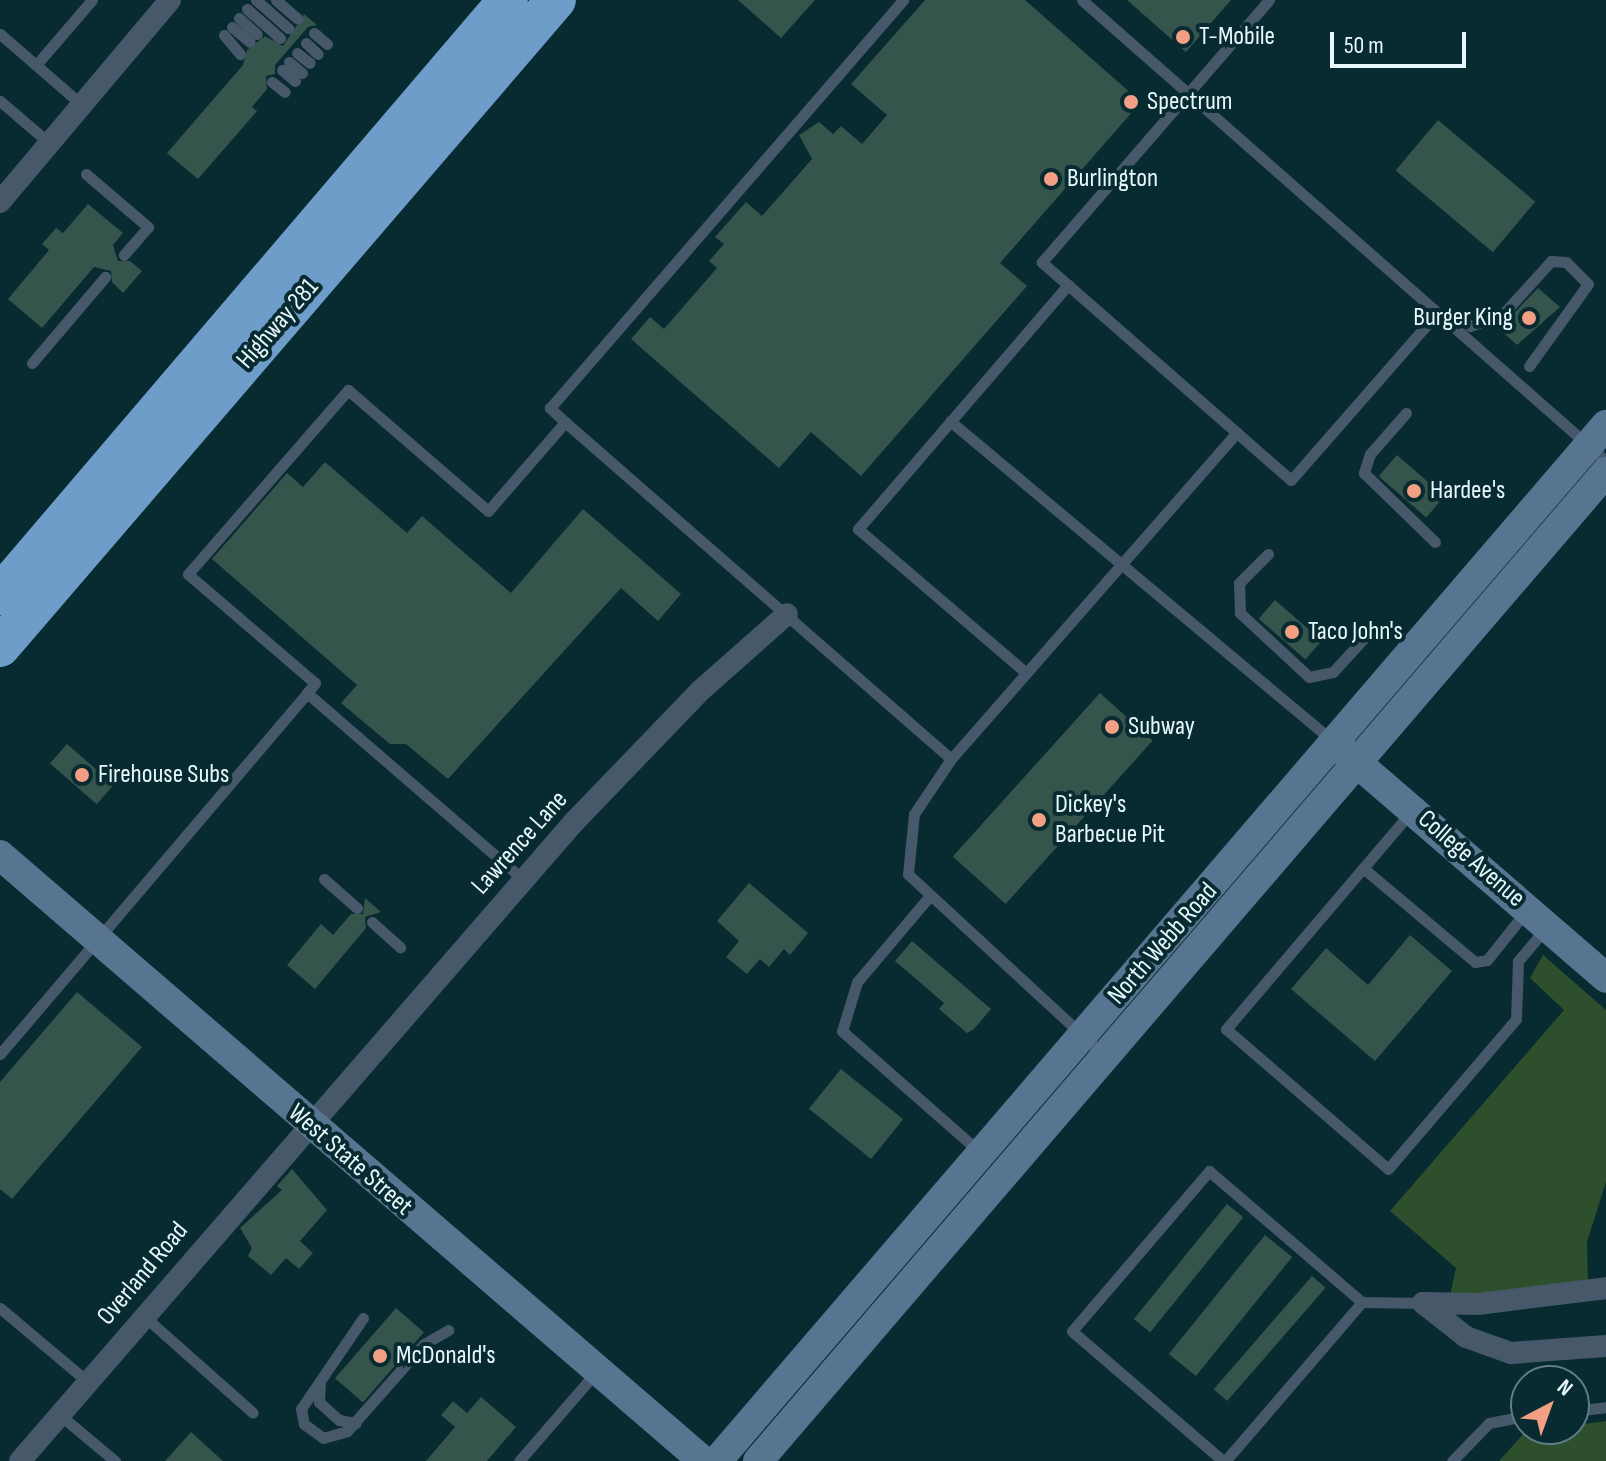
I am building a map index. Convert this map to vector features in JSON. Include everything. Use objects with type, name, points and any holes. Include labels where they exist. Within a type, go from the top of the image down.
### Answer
[{"type":"highway","name":"Highway 281","points":[[0,595],[508,0]]},
{"type":"highway","name":"Highway 281","points":[[0,647],[556,0]]},
{"type":"main road","name":"North Webb Road","points":[[758,1461],[1094,1047],[1346,752],[1600,444]]},
{"type":"main road","name":"North Webb Road","points":[[1346,752],[1606,472]]},
{"type":"main road","name":"College Avenue","points":[[1346,752],[1606,978]]},
{"type":"main road","name":"West State Street","points":[[0,855],[596,1372],[703,1461]]},
{"type":"main road","name":"North Webb Road","points":[[717,1461],[982,1154],[1094,1047]]},
{"type":"street","points":[[0,202],[170,0]]},
{"type":"street","name":"Lawrence Lane","points":[[308,1123],[524,880],[700,691],[787,614]]},
{"type":"street","name":"Overland Road","points":[[20,1461],[308,1123]]},
{"type":"street","points":[[1423,1303],[1478,1304],[1606,1288]]},
{"type":"street","points":[[1423,1303],[1466,1337],[1511,1353],[1606,1346]]},
{"type":"lane","points":[[36,65],[92,0]]},
{"type":"lane","points":[[276,0],[297,18]]},
{"type":"lane","points":[[903,0],[550,408],[951,759]]},
{"type":"lane","points":[[1082,0],[1437,313],[1600,444]]},
{"type":"lane","points":[[1269,0],[1042,262],[1291,480],[1437,313]]},
{"type":"lane","points":[[240,18],[284,33]]},
{"type":"lane","points":[[240,18],[253,38]]},
{"type":"lane","points":[[240,18],[240,54]]},
{"type":"lane","points":[[314,33],[327,44]]},
{"type":"lane","points":[[0,34],[82,105]]},
{"type":"lane","points":[[306,68],[294,57],[306,68]]},
{"type":"lane","points":[[272,82],[285,92]]},
{"type":"lane","points":[[1,103],[49,143]]},
{"type":"lane","points":[[86,174],[148,227],[124,255]]},
{"type":"lane","points":[[1470,326],[1503,314],[1551,261],[1566,262],[1588,284],[1529,366]]},
{"type":"lane","points":[[32,363],[105,277]]},
{"type":"lane","points":[[1025,672],[858,529],[1068,285]]},
{"type":"lane","points":[[0,1054],[315,683],[188,574],[348,390],[488,511],[565,422]]},
{"type":"lane","points":[[1406,413],[1370,454],[1364,473],[1435,542]]},
{"type":"lane","points":[[950,421],[1118,566],[1346,752]]},
{"type":"lane","points":[[1094,1047],[928,898],[908,874],[907,852],[914,814],[951,759],[1237,432]]},
{"type":"lane","points":[[1268,554],[1239,583],[1240,613],[1309,677],[1333,672],[1365,637]]},
{"type":"lane","points":[[307,693],[524,880]]},
{"type":"lane","points":[[1413,810],[1226,1029],[1388,1169],[1516,1019],[1518,961],[1538,917]]},
{"type":"lane","points":[[1363,868],[1475,962],[1487,960],[1538,917]]},
{"type":"lane","points":[[324,879],[357,908]]},
{"type":"lane","points":[[928,898],[857,982],[842,1031],[982,1154]]},
{"type":"lane","points":[[372,922],[400,947]]},
{"type":"lane","points":[[1362,1302],[1224,1461],[1072,1331],[1209,1171],[1362,1302],[1423,1303]]},
{"type":"lane","points":[[0,1308],[88,1382]]},
{"type":"lane","points":[[144,1316],[253,1413]]},
{"type":"lane","points":[[363,1318],[301,1409],[304,1424],[323,1438],[356,1423],[424,1344],[448,1330]]},
{"type":"lane","points":[[519,1461],[596,1372]]},
{"type":"lane","points":[[320,1381],[319,1402],[339,1420],[356,1423]]},
{"type":"lane","points":[[60,1415],[115,1461]]},
{"type":"lane","points":[[1452,1461],[1489,1423],[1510,1419]]},
{"type":"green space","points":[[1543,955],[1606,1010],[1606,1182],[1587,1242],[1588,1283],[1474,1298],[1450,1295],[1456,1268],[1390,1211],[1564,1010],[1530,978]]},
{"type":"green space","points":[[1606,1421],[1606,1461],[1499,1461],[1513,1445],[1590,1445],[1590,1423]]},
{"type":"building","points":[[738,0],[815,0],[781,38]]},
{"type":"building","points":[[925,0],[1025,0],[1141,102],[1000,263],[1027,286],[861,476],[811,432],[779,468],[631,339],[650,317],[664,329],[717,268],[709,261],[724,244],[715,237],[746,202],[762,216],[812,159],[799,135],[819,122],[833,134],[841,126],[862,144],[887,115],[851,84]]},
{"type":"building","points":[[1127,0],[1231,0],[1186,52]]},
{"type":"building","points":[[304,14],[317,25],[308,27],[275,65],[275,74],[266,76],[267,89],[252,107],[257,111],[198,179],[167,153],[243,65],[247,50],[265,36],[283,46]]},
{"type":"building","points":[[1438,120],[1535,202],[1493,252],[1396,171]]},
{"type":"building","points":[[88,204],[123,233],[113,245],[118,261],[130,261],[142,271],[123,293],[112,282],[111,271],[94,267],[42,328],[8,299],[49,250],[42,244],[56,228],[63,233]]},
{"type":"building","name":"Burger King","points":[[1538,288],[1560,307],[1517,345],[1499,329]]},
{"type":"building","name":"Hardee's","points":[[1397,455],[1445,496],[1426,517],[1379,476]]},
{"type":"building","points":[[325,462],[407,533],[422,516],[511,593],[583,509],[681,594],[658,621],[621,588],[448,779],[406,744],[390,744],[341,703],[357,685],[212,559],[287,473],[303,487]]},
{"type":"building","name":"Taco John's","points":[[1275,600],[1322,641],[1305,660],[1259,619]]},
{"type":"building","points":[[1100,693],[1153,741],[1006,904],[953,856]]},
{"type":"building","name":"Firehouse Subs","points":[[67,744],[114,785],[97,804],[50,764]]},
{"type":"building","points":[[749,883],[808,933],[790,955],[784,949],[769,967],[760,959],[747,974],[726,957],[739,941],[717,921]]},
{"type":"building","points":[[365,898],[381,912],[365,917],[366,928],[315,989],[287,965],[321,924],[333,935],[351,914],[363,914]]},
{"type":"building","points":[[1410,935],[1452,971],[1375,1061],[1291,989],[1326,948],[1368,985]]},
{"type":"building","points":[[912,941],[991,1009],[974,1029],[967,1033],[939,1009],[944,1003],[895,961]]},
{"type":"building","points":[[77,992],[142,1047],[12,1199],[0,1189],[0,1082]]},
{"type":"building","points":[[841,1069],[903,1119],[871,1159],[809,1109]]},
{"type":"building","points":[[292,1169],[327,1210],[300,1241],[313,1253],[299,1269],[286,1258],[271,1275],[248,1256],[252,1248],[240,1228],[282,1190],[277,1186]]},
{"type":"building","points":[[1227,1204],[1243,1217],[1150,1332],[1134,1319]]},
{"type":"building","points":[[1265,1235],[1292,1257],[1196,1376],[1169,1354]]},
{"type":"building","points":[[1312,1276],[1326,1288],[1227,1401],[1214,1389]]},
{"type":"building","name":"McDonald's","points":[[396,1308],[424,1332],[363,1402],[335,1378]]},
{"type":"building","points":[[481,1397],[516,1427],[487,1461],[426,1461],[455,1427],[441,1415],[453,1401],[467,1413]]},
{"type":"building","points":[[191,1432],[223,1461],[165,1461]]},
{"type":"place","name":"T-Mobile","points":[[1183,37]]},
{"type":"place","name":"Spectrum","points":[[1131,102]]},
{"type":"place","name":"Burlington","points":[[1051,179]]},
{"type":"place","name":"Burger King","points":[[1529,318]]},
{"type":"place","name":"Hardee's","points":[[1414,491]]},
{"type":"place","name":"Taco John's","points":[[1292,632]]},
{"type":"place","name":"Subway","points":[[1112,727]]},
{"type":"place","name":"Firehouse Subs","points":[[82,775]]},
{"type":"place","name":"Dickey's Barbecue Pit","points":[[1039,820]]},
{"type":"place","name":"McDonald's","points":[[380,1356]]}]
